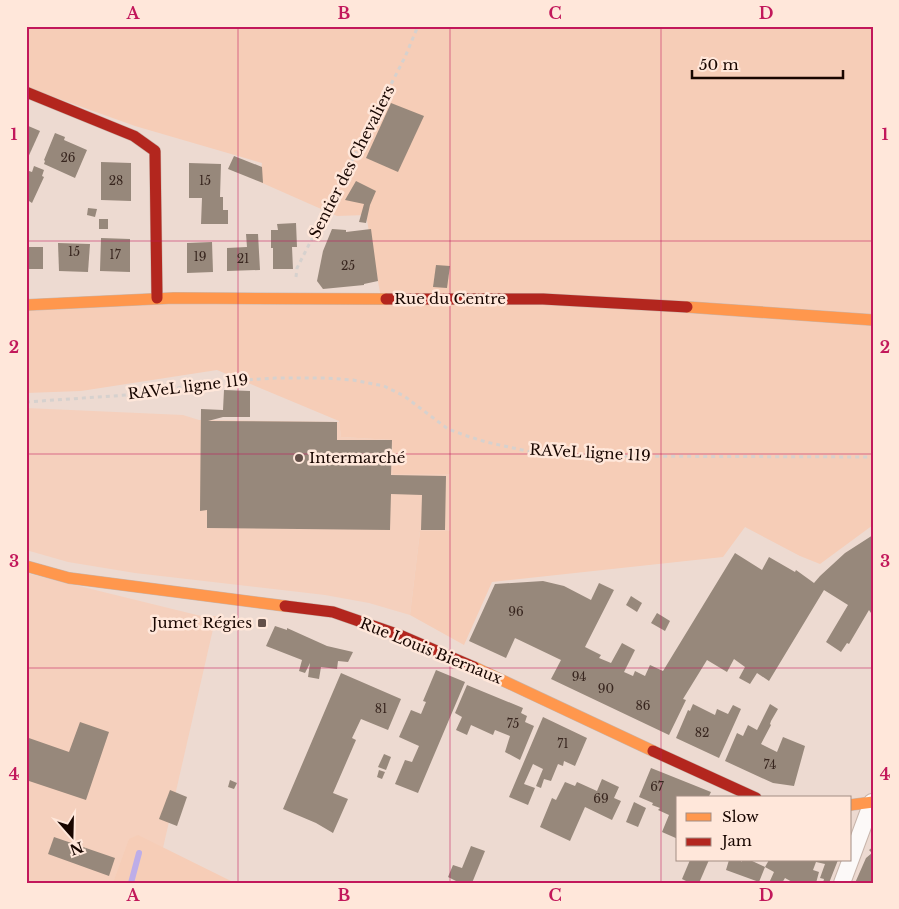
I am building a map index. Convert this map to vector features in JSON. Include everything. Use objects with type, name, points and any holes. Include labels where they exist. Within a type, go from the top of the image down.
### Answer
[{"type":"street","points":[[26,92],[134,136],[156,151],[157,298]]},
{"type":"street","name":"Rue du Centre","points":[[26,304],[157,298],[543,298],[873,320]]},
{"type":"street","name":"Rue Louis Biernaux","points":[[26,566],[69,578],[334,612],[402,636],[462,661],[752,796]]},
{"type":"street","points":[[852,805],[872,802],[852,856]]},
{"type":"street","points":[[842,883],[850,862]]},
{"type":"path","name":"Sentier des Chevaliers","points":[[293,299],[298,268],[401,66],[418,26]]},
{"type":"path","name":"RAVeL ligne 119","points":[[26,402],[127,395],[226,381],[276,378],[352,380],[384,386],[404,396],[448,428],[486,442],[536,453],[594,456],[873,457]]},
{"type":"shaded area","points":[[26,26],[873,26],[873,525],[820,564],[800,556],[745,527],[723,557],[492,582],[464,645],[410,615],[420,531],[450,531],[450,474],[393,474],[392,440],[341,437],[339,421],[217,370],[81,391],[26,393],[26,306],[381,298],[366,215],[337,216],[260,182],[262,163],[135,126],[26,87]]},
{"type":"shaded area","points":[[26,408],[183,415],[199,420],[339,422],[341,437],[392,440],[393,474],[450,474],[450,531],[420,531],[410,615],[369,603],[325,595],[135,573],[68,562],[26,550]]},
{"type":"shaded area","points":[[26,573],[201,616],[216,616],[163,848],[138,836],[119,883],[26,883]]},
{"type":"shaded area","points":[[138,835],[235,883],[113,883],[129,839]]},
{"type":"building","points":[[391,103],[424,116],[398,172],[366,158]]},
{"type":"building","points":[[26,125],[40,131],[26,162]]},
{"type":"building","points":[[55,133],[65,137],[64,140],[87,150],[75,178],[44,164]]},
{"type":"building","points":[[234,156],[262,167],[263,183],[228,169]]},
{"type":"building","points":[[101,162],[131,163],[131,201],[101,200]]},
{"type":"building","points":[[189,163],[221,164],[220,197],[223,197],[223,210],[228,210],[228,224],[201,224],[202,198],[189,198]]},
{"type":"building","points":[[34,166],[44,170],[42,176],[44,177],[32,203],[29,201],[27,204],[28,220],[26,220],[26,170],[32,172]]},
{"type":"building","points":[[356,181],[376,191],[370,205],[366,223],[359,222],[364,204],[345,200]]},
{"type":"building","points":[[88,208],[97,209],[95,217],[87,215]]},
{"type":"building","points":[[99,219],[108,219],[108,229],[99,229]]},
{"type":"building","points":[[296,223],[297,247],[292,247],[293,269],[273,269],[271,230],[278,230],[277,224]]},
{"type":"building","points":[[332,229],[346,230],[346,232],[371,229],[378,281],[364,285],[323,289],[317,281],[323,251]]},
{"type":"building","points":[[246,234],[258,234],[260,270],[227,271],[227,248],[247,247]]},
{"type":"building","points":[[101,238],[130,239],[130,272],[100,271]]},
{"type":"building","points":[[212,242],[213,272],[187,273],[187,243]]},
{"type":"building","points":[[58,243],[90,244],[88,272],[59,271]]},
{"type":"building","points":[[26,247],[43,247],[43,269],[26,269]]},
{"type":"building","points":[[436,265],[450,266],[447,288],[433,287]]},
{"type":"building","name":"Intermarché","points":[[224,390],[250,391],[250,417],[223,417],[208,421],[337,422],[337,440],[392,440],[391,475],[446,476],[445,530],[421,530],[422,495],[391,494],[390,530],[207,528],[207,510],[200,511],[201,409],[223,410]]},
{"type":"building","points":[[873,535],[873,616],[869,610],[849,644],[847,643],[841,652],[826,642],[848,605],[824,590],[769,681],[757,673],[750,684],[739,678],[745,667],[734,659],[727,672],[707,660],[683,699],[686,700],[669,735],[551,679],[561,660],[515,638],[506,658],[469,641],[495,584],[543,581],[564,586],[591,600],[599,583],[614,590],[585,647],[601,655],[599,658],[611,663],[622,643],[635,650],[624,672],[633,676],[635,671],[645,676],[650,665],[663,671],[735,553],[762,570],[769,557],[795,572],[796,570],[814,583],[845,553]]},
{"type":"building","points":[[631,596],[642,603],[637,612],[626,605]]},
{"type":"building","points":[[657,613],[670,621],[665,631],[651,623]]},
{"type":"building","points":[[275,626],[287,630],[287,628],[327,646],[353,652],[348,662],[338,661],[337,669],[321,667],[319,679],[308,677],[310,663],[305,673],[299,671],[302,660],[266,646]]},
{"type":"building","points":[[436,670],[465,682],[418,793],[395,784],[405,760],[412,762],[419,746],[399,737],[411,710],[421,714],[426,702],[423,701]]},
{"type":"building","points":[[341,673],[401,699],[388,730],[361,719],[352,738],[356,740],[333,793],[348,799],[333,833],[316,823],[283,809]]},
{"type":"building","points":[[467,685],[523,708],[521,713],[527,716],[525,722],[534,726],[520,760],[505,752],[510,736],[495,730],[493,735],[471,725],[467,735],[456,730],[462,717],[455,713]]},
{"type":"building","points":[[693,704],[715,715],[717,709],[728,714],[733,705],[741,709],[719,758],[676,738],[688,710],[690,711]]},
{"type":"building","points":[[770,704],[778,709],[761,744],[777,752],[783,737],[805,746],[794,786],[773,783],[725,761],[737,733],[743,736],[748,725],[757,730]]},
{"type":"building","points":[[543,717],[587,738],[575,766],[564,761],[563,766],[558,764],[551,781],[544,779],[541,788],[536,786],[543,769],[533,764],[524,784],[535,788],[528,805],[509,797]]},
{"type":"building","points":[[80,722],[109,732],[86,800],[26,780],[26,737],[69,752]]},
{"type":"building","points":[[384,754],[391,757],[386,770],[378,767]]},
{"type":"building","points":[[651,768],[711,792],[709,796],[676,796],[676,838],[662,832],[669,815],[658,810],[660,808],[652,805],[653,803],[639,797]]},
{"type":"building","points":[[379,770],[385,772],[382,779],[377,777]]},
{"type":"building","points":[[602,779],[619,787],[614,798],[621,801],[612,820],[585,807],[570,841],[540,827],[552,798],[556,800],[565,782],[575,786],[577,782],[597,791]]},
{"type":"building","points":[[230,780],[237,783],[234,789],[228,787]]},
{"type":"building","points":[[170,790],[187,797],[177,826],[159,819]]},
{"type":"building","points":[[634,802],[646,808],[638,827],[626,822]]},
{"type":"building","points":[[54,837],[115,858],[109,876],[48,854]]},
{"type":"building","points":[[471,846],[485,851],[472,883],[460,883],[448,877],[453,865],[462,868]]},
{"type":"building","points":[[873,847],[873,883],[855,883],[866,858],[872,853],[869,850]]},
{"type":"building","points":[[689,862],[708,862],[699,883],[690,883],[682,879]]},
{"type":"building","points":[[728,862],[754,862],[765,867],[759,882],[726,870]]},
{"type":"building","points":[[768,862],[816,862],[813,870],[819,872],[816,883],[794,883],[785,878],[782,883],[769,883],[774,872],[765,867]]},
{"type":"building","points":[[816,862],[837,862],[829,883],[823,883],[824,879],[820,878],[825,864]]},
{"type":"waterway","points":[[131,883],[139,853]]},
{"type":"traffic: slow","points":[[26,305],[174,298],[386,299]]},
{"type":"traffic: slow","points":[[687,307],[873,320]]},
{"type":"traffic: slow","points":[[26,566],[69,578],[285,606]]},
{"type":"traffic: slow","points":[[474,667],[653,751]]},
{"type":"traffic: slow","points":[[852,805],[873,802]]},
{"type":"traffic: jam","points":[[26,92],[134,136],[155,151],[157,298]]},
{"type":"traffic: jam","points":[[386,299],[543,299],[687,307]]},
{"type":"traffic: jam","points":[[285,606],[333,612],[402,636],[474,667]]},
{"type":"traffic: jam","points":[[653,751],[752,796]]},
{"type":"place","name":"Intermarché","points":[[299,458]]},
{"type":"place","name":"Jumet Régies","points":[[262,623]]}]
